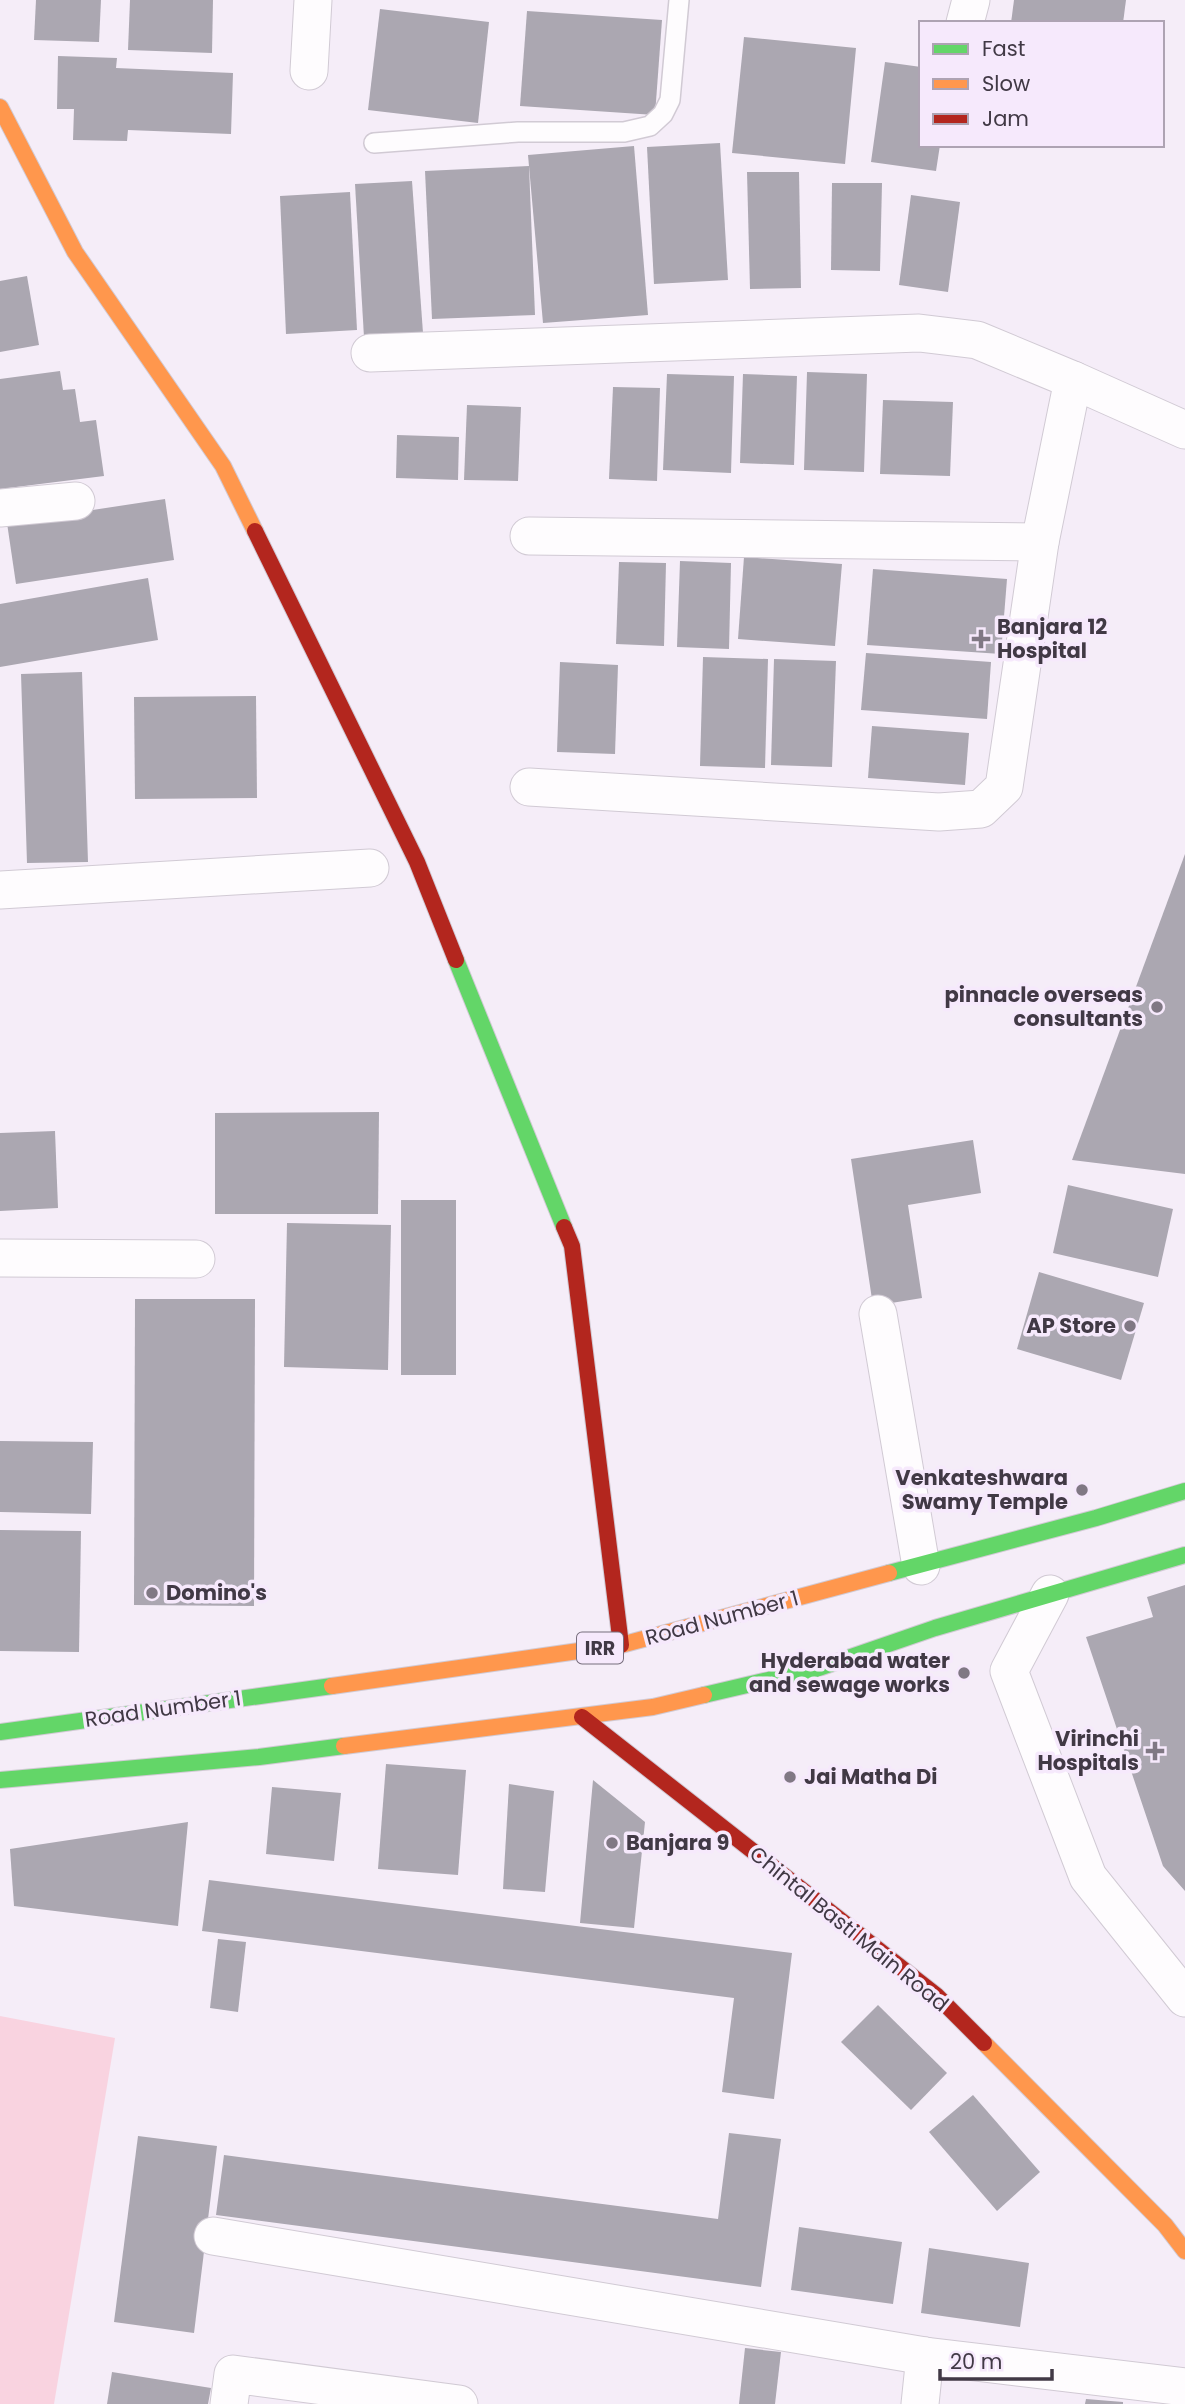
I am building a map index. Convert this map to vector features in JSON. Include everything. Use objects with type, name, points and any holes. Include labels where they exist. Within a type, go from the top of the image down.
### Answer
[{"type":"street","points":[[309,71],[313,0]]},
{"type":"street","points":[[966,21],[971,0]]},
{"type":"street","points":[[0,107],[75,252],[223,466],[417,862],[572,1246],[621,1645]]},
{"type":"street","points":[[370,353],[919,333],[977,340],[1185,430]]},
{"type":"street","points":[[529,787],[939,812],[981,809],[1004,787],[1040,542],[1073,380]]},
{"type":"street","points":[[0,508],[76,501]]},
{"type":"street","points":[[529,536],[1040,542]]},
{"type":"street","points":[[0,890],[370,868]]},
{"type":"street","points":[[0,1258],[196,1259]]},
{"type":"street","points":[[878,1314],[921,1566]]},
{"type":"street","name":"Road Number 1","points":[[0,1732],[621,1645],[921,1566],[1185,1491]]},
{"type":"street","points":[[0,1780],[259,1757],[582,1717],[665,1704],[816,1669],[936,1628],[1185,1555]]},
{"type":"street","points":[[1050,1594],[1009,1671],[1088,1877],[1185,1998]]},
{"type":"street","name":"Chintal Basti Main Road","points":[[582,1717],[936,1995],[1165,2225],[1185,2251]]},
{"type":"street","points":[[212,2236],[925,2356],[1185,2387]]},
{"type":"street","points":[[920,2404],[925,2356]]},
{"type":"street","points":[[229,2404],[233,2374],[459,2404]]},
{"type":"lane","points":[[374,143],[519,132],[624,132],[650,125],[663,114],[670,100],[679,0]]},
{"type":"shaded area","points":[[0,2016],[115,2038],[54,2404],[0,2404]]},
{"type":"building","points":[[36,0],[101,0],[99,42],[34,40]]},
{"type":"building","points":[[130,0],[213,0],[212,53],[128,50]]},
{"type":"building","points":[[1014,0],[1126,0],[1123,21],[1011,21]]},
{"type":"building","points":[[380,9],[489,22],[478,123],[368,110]]},
{"type":"building","points":[[527,11],[662,20],[655,115],[520,106]]},
{"type":"building","points":[[744,37],[856,48],[845,164],[732,153]]},
{"type":"building","points":[[58,56],[117,58],[116,68],[233,73],[231,134],[128,130],[127,141],[73,140],[74,109],[57,109]]},
{"type":"building","points":[[885,62],[919,67],[919,147],[940,147],[936,171],[871,162]]},
{"type":"building","points":[[720,143],[728,280],[654,284],[647,147]]},
{"type":"building","points":[[634,146],[648,315],[543,323],[528,155]]},
{"type":"building","points":[[529,166],[535,315],[432,319],[425,171]]},
{"type":"building","points":[[747,172],[799,172],[801,288],[750,289]]},
{"type":"building","points":[[412,181],[423,333],[364,337],[355,184]]},
{"type":"building","points":[[832,183],[882,183],[880,271],[831,270]]},
{"type":"building","points":[[350,192],[357,330],[286,334],[280,196]]},
{"type":"building","points":[[911,195],[960,202],[948,292],[899,285]]},
{"type":"building","points":[[27,276],[39,345],[0,352],[0,281]]},
{"type":"building","points":[[60,371],[63,390],[75,389],[80,422],[96,420],[104,476],[0,489],[0,379]]},
{"type":"building","points":[[807,372],[867,374],[864,472],[804,470]]},
{"type":"building","points":[[667,374],[734,376],[731,473],[663,470]]},
{"type":"building","points":[[743,374],[797,376],[794,465],[740,463]]},
{"type":"building","points":[[613,387],[660,388],[657,481],[609,479]]},
{"type":"building","points":[[883,400],[953,402],[950,476],[880,474]]},
{"type":"building","points":[[467,405],[521,407],[518,481],[464,480]]},
{"type":"building","points":[[397,435],[459,437],[458,480],[396,478]]},
{"type":"building","points":[[165,499],[174,560],[16,584],[7,523]]},
{"type":"building","points":[[744,557],[842,564],[835,646],[738,639]]},
{"type":"building","points":[[680,561],[731,563],[729,649],[677,647]]},
{"type":"building","points":[[619,562],[666,563],[664,646],[616,644]]},
{"type":"building","points":[[873,569],[1007,579],[1001,654],[867,645]]},
{"type":"building","points":[[148,578],[158,640],[0,667],[0,604]]},
{"type":"building","points":[[866,653],[991,662],[987,719],[861,710]]},
{"type":"building","points":[[703,657],[768,659],[765,768],[700,766]]},
{"type":"building","points":[[774,659],[836,661],[832,767],[771,765]]},
{"type":"building","points":[[560,662],[618,665],[615,754],[557,752]]},
{"type":"building","points":[[82,672],[88,862],[27,863],[21,674]]},
{"type":"building","points":[[256,696],[257,798],[135,799],[134,697]]},
{"type":"building","points":[[872,726],[969,733],[965,785],[868,778]]},
{"type":"building","name":"pinnacle overseas consultants","points":[[1185,854],[1185,1174],[1072,1160]]},
{"type":"building","points":[[379,1112],[378,1214],[215,1214],[215,1113]]},
{"type":"building","points":[[55,1131],[58,1208],[0,1211],[0,1133]]},
{"type":"building","points":[[973,1140],[981,1193],[908,1205],[922,1298],[873,1306],[851,1159]]},
{"type":"building","points":[[1068,1185],[1173,1209],[1158,1277],[1053,1253]]},
{"type":"building","points":[[401,1200],[456,1200],[456,1375],[401,1375]]},
{"type":"building","points":[[287,1223],[391,1225],[388,1370],[284,1367]]},
{"type":"building","points":[[1039,1272],[1144,1303],[1121,1380],[1017,1349]]},
{"type":"building","points":[[135,1299],[255,1299],[254,1606],[134,1605]]},
{"type":"building","points":[[0,1441],[93,1442],[91,1514],[0,1512]]},
{"type":"building","points":[[0,1530],[81,1531],[79,1652],[0,1651]]},
{"type":"building","name":"Virinchi Hospitals","points":[[1185,1585],[1185,1891],[1163,1866],[1086,1637],[1153,1617],[1147,1597]]},
{"type":"building","points":[[386,1764],[466,1770],[458,1875],[378,1869]]},
{"type":"building","points":[[593,1780],[645,1822],[634,1928],[580,1923]]},
{"type":"building","points":[[509,1784],[554,1791],[545,1892],[503,1889]]},
{"type":"building","points":[[272,1787],[341,1793],[334,1861],[266,1854]]},
{"type":"building","points":[[188,1822],[178,1926],[14,1906],[10,1849]]},
{"type":"building","points":[[209,1880],[792,1953],[774,2099],[722,2092],[734,1998],[202,1931]]},
{"type":"building","points":[[218,1939],[246,1942],[238,2012],[210,2008]]},
{"type":"building","points":[[878,2005],[947,2073],[911,2110],[841,2042]]},
{"type":"building","points":[[973,2095],[1040,2172],[997,2211],[929,2132]]},
{"type":"building","points":[[729,2133],[781,2139],[761,2287],[216,2215],[224,2155],[718,2219]]},
{"type":"building","points":[[138,2136],[217,2146],[194,2333],[114,2322]]},
{"type":"building","points":[[799,2227],[902,2242],[893,2304],[791,2290]]},
{"type":"building","points":[[929,2248],[1029,2263],[1020,2327],[921,2313]]},
{"type":"building","points":[[745,2348],[781,2352],[775,2404],[739,2404]]},
{"type":"building","points":[[112,2372],[211,2388],[208,2404],[107,2404]]},
{"type":"building","points":[[1086,2399],[1123,2402],[1123,2404],[1085,2404]]},
{"type":"traffic: fast","points":[[456,960],[564,1227]]},
{"type":"traffic: fast","points":[[889,1573],[1096,1518],[1185,1491]]},
{"type":"traffic: fast","points":[[704,1695],[816,1669],[935,1628],[1185,1555]]},
{"type":"traffic: fast","points":[[0,1732],[332,1686]]},
{"type":"traffic: fast","points":[[0,1780],[259,1757],[344,1746]]},
{"type":"traffic: slow","points":[[0,107],[75,252],[223,466],[255,531]]},
{"type":"traffic: slow","points":[[332,1686],[621,1645],[889,1573]]},
{"type":"traffic: slow","points":[[344,1746],[653,1707],[704,1695]]},
{"type":"traffic: slow","points":[[984,2043],[1165,2225],[1185,2251]]},
{"type":"traffic: jam","points":[[255,531],[417,862],[456,960]]},
{"type":"traffic: jam","points":[[564,1227],[572,1246],[621,1645]]},
{"type":"traffic: jam","points":[[582,1717],[936,1995],[984,2043]]},
{"type":"place","name":"Banjara 12 Hospital","points":[[981,639]]},
{"type":"place","name":"pinnacle overseas consultants","points":[[1157,1007]]},
{"type":"place","name":"AP Store","points":[[1130,1326]]},
{"type":"place","name":"Venkateshwara Swamy Temple","points":[[1082,1490]]},
{"type":"place","name":"Domino's","points":[[152,1593]]},
{"type":"place","name":"Hyderabad water and sewage works","points":[[964,1673]]},
{"type":"place","name":"Virinchi Hospitals","points":[[1155,1751]]},
{"type":"place","name":"Jai Matha Di","points":[[790,1777]]},
{"type":"place","name":"Banjara 9","points":[[612,1843]]}]
